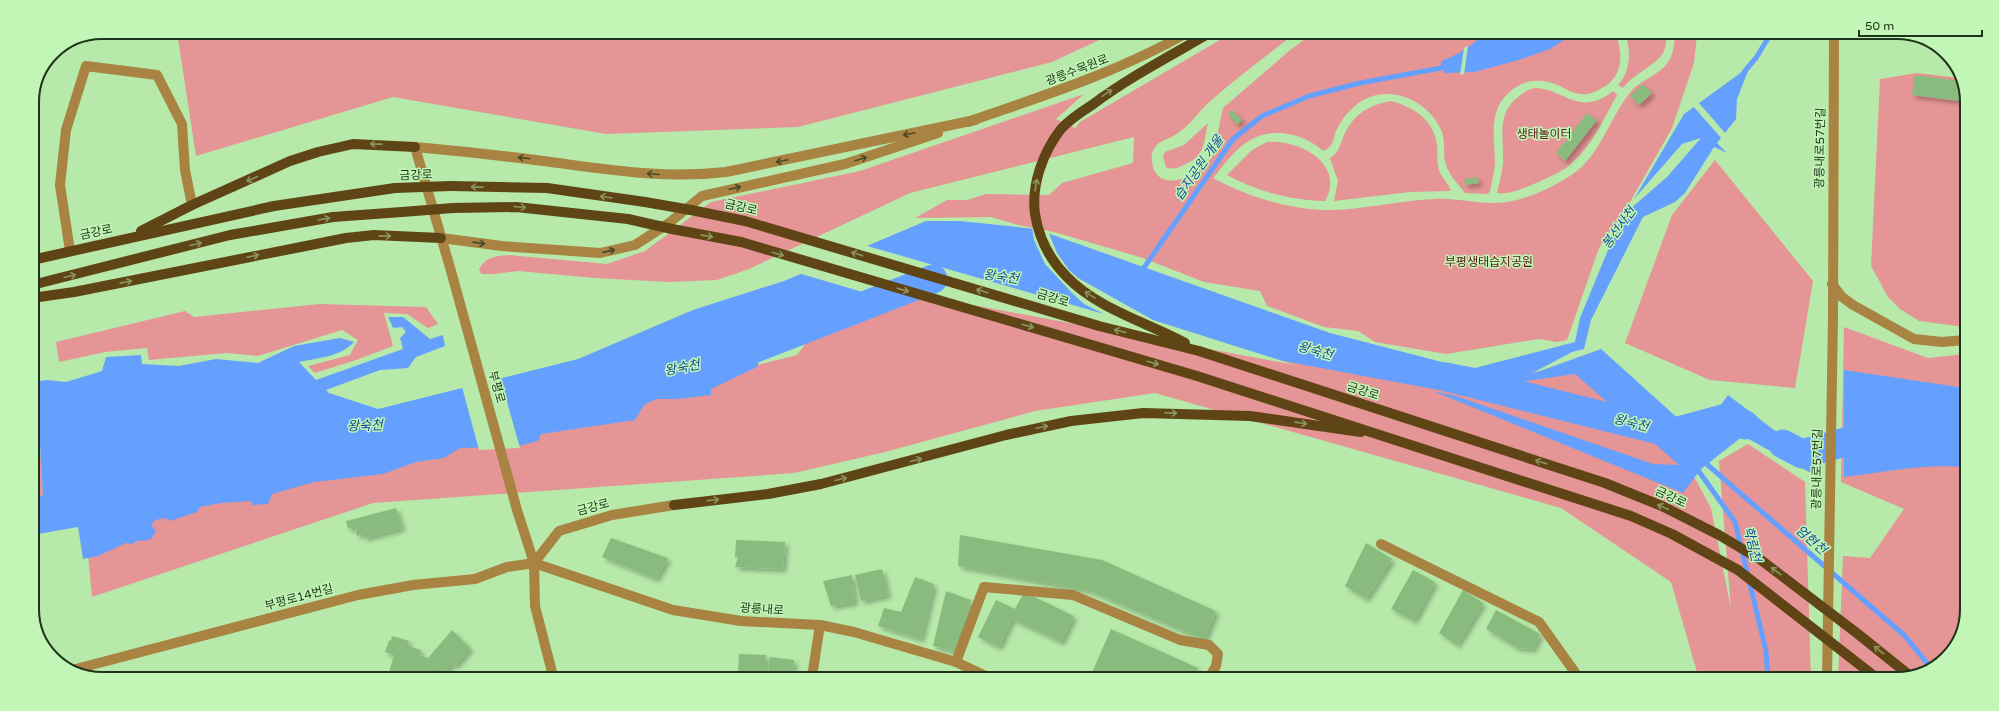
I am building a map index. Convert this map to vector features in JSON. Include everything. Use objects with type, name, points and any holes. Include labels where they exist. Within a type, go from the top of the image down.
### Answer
[{"type":"main road","points":[[1199,351],[1162,331],[1122,314],[1087,293],[1067,278],[1048,255],[1039,234],[1034,202],[1037,178],[1041,165],[1051,144],[1062,129],[1076,116],[1108,93],[1200,39]]},
{"type":"main road","points":[[125,239],[192,205],[290,162],[318,152],[353,144],[415,147]]},
{"type":"main road","name":"금강로","points":[[39,258],[274,206],[395,188],[452,186],[547,188],[645,202],[745,221],[1092,324],[1199,351],[1605,483],[1664,507],[1719,535],[1761,560],[1904,671]]},
{"type":"main road","points":[[39,283],[230,235],[333,217],[453,208],[516,207],[628,219],[672,230],[741,242],[1196,376],[1631,516],[1672,534],[1738,570],[1869,672]]},
{"type":"main road","points":[[39,297],[89,290],[346,238],[374,235],[440,238]]},
{"type":"main road","points":[[674,505],[768,494],[821,484],[879,470],[1013,433],[1071,421],[1143,413],[1250,416],[1379,435]]},
{"type":"street","name":"광릉수목원로","points":[[974,120],[1100,76],[1152,53],[1176,39]]},
{"type":"street","name":"광릉내로57번길","points":[[1827,672],[1831,352],[1833,317],[1834,39]]},
{"type":"street","points":[[70,251],[60,185],[66,130],[86,66],[157,75],[182,124],[185,170],[192,205]]},
{"type":"street","points":[[415,147],[655,174],[692,176],[726,172],[974,120]]},
{"type":"street","points":[[440,238],[516,248],[600,253],[635,245],[669,223],[702,196],[845,164],[974,120]]},
{"type":"street","name":"부평로","points":[[415,147],[517,510],[534,563]]},
{"type":"street","points":[[1832,284],[1842,297],[1853,305],[1914,339],[1942,342],[1960,340]]},
{"type":"street","name":"금강로","points":[[534,563],[559,532],[612,515],[674,505]]},
{"type":"street","points":[[1381,544],[1539,622],[1575,672]]},
{"type":"street","points":[[534,563],[536,606],[552,672]]},
{"type":"street","name":"광릉내로","points":[[534,563],[673,610],[741,622],[820,625],[861,634],[956,662],[977,672]]},
{"type":"street","name":"부평로14번길","points":[[80,668],[358,596],[413,585],[475,579],[507,567],[534,563]]},
{"type":"street","points":[[956,662],[984,586],[1073,595],[1180,640],[1209,645],[1218,654],[1216,666],[1212,672]]},
{"type":"street","points":[[813,672],[820,625]]},
{"type":"green space","points":[[178,39],[1101,39],[1052,62],[798,127],[606,134],[393,97],[196,156]]},
{"type":"green space","name":"부평생태습지공원","points":[[1221,39],[1288,39],[1218,94],[1182,130],[1157,144],[1152,157],[1153,167],[1158,176],[1165,180],[1174,180],[1193,174],[1202,168],[1213,155],[1223,108],[1289,51],[1305,39],[1618,39],[1620,59],[1617,73],[1607,85],[1598,90],[1589,94],[1579,94],[1552,83],[1536,81],[1522,84],[1503,99],[1494,122],[1495,164],[1494,174],[1488,194],[1465,193],[1447,168],[1442,132],[1436,120],[1427,110],[1417,103],[1405,97],[1393,94],[1380,94],[1367,98],[1356,105],[1341,122],[1330,147],[1323,151],[1307,140],[1289,134],[1270,133],[1261,135],[1246,142],[1213,178],[1252,196],[1279,204],[1308,209],[1350,209],[1408,201],[1436,199],[1501,203],[1522,199],[1542,191],[1570,176],[1580,168],[1596,149],[1629,94],[1639,84],[1662,69],[1670,59],[1675,39],[1697,39],[1694,63],[1672,128],[1630,202],[1599,248],[1567,340],[1557,342],[1539,339],[1446,354],[1375,342],[1358,331],[1324,327],[1267,306],[1260,291],[1204,282],[1143,258],[1054,232],[1018,225],[991,217],[915,218],[947,200],[967,200],[986,194],[1049,195],[1062,183],[1133,163],[1134,137],[910,193],[749,269],[717,280],[668,282],[595,278],[518,271],[481,274],[479,269],[491,258],[508,255],[607,264],[645,251],[711,202],[860,171],[1084,94],[1056,119],[1075,128],[1080,122]]},
{"type":"green space","points":[[1626,39],[1666,39],[1665,49],[1659,58],[1632,78],[1623,88],[1618,85],[1625,74],[1629,61],[1629,47]]},
{"type":"green space","points":[[1917,73],[1955,78],[1957,82],[1960,98],[1960,326],[1919,321],[1900,309],[1888,297],[1871,266],[1880,79]]},
{"type":"green space","name":"생태놀이터","points":[[1537,88],[1548,90],[1582,102],[1591,102],[1613,91],[1617,95],[1592,139],[1580,155],[1569,166],[1556,174],[1522,189],[1507,193],[1497,193],[1503,167],[1502,136],[1504,119],[1507,111],[1511,104],[1520,95]]},
{"type":"green space","points":[[1391,101],[1415,111],[1422,116],[1432,128],[1437,145],[1438,167],[1441,176],[1449,185],[1451,191],[1410,192],[1334,201],[1338,181],[1330,158],[1337,152],[1347,130],[1356,117],[1368,108]]},
{"type":"green space","points":[[1208,123],[1204,143],[1200,153],[1191,161],[1182,166],[1177,168],[1166,167],[1163,156],[1165,152],[1184,145]]},
{"type":"green space","points":[[1267,142],[1280,142],[1293,145],[1316,156],[1324,165],[1329,176],[1330,188],[1325,201],[1299,199],[1274,194],[1250,186],[1227,175],[1252,150]]},
{"type":"green space","points":[[1715,160],[1813,281],[1795,388],[1710,380],[1625,343],[1672,215]]},
{"type":"green space","points":[[923,254],[1485,382],[1577,364],[1687,464],[1711,508],[1731,609],[1719,461],[1748,444],[1805,482],[1811,672],[1697,672],[1671,582],[1561,508],[1155,393],[1035,411],[885,452],[794,473],[373,503],[92,597],[84,512],[284,485],[797,355],[835,306]]},
{"type":"green space","points":[[320,304],[426,307],[438,324],[428,328],[407,314],[384,313],[393,346],[315,373],[308,366],[350,355],[358,340],[342,330],[258,356],[226,353],[149,360],[147,348],[105,352],[59,362],[56,342],[185,311],[194,317]]},
{"type":"green space","points":[[1844,327],[1928,358],[1960,355],[1960,609],[1957,629],[1947,647],[1932,661],[1921,667],[1913,670],[1897,672],[1838,672],[1843,556],[1870,558],[1904,509],[1841,482]]},
{"type":"green space","points":[[39,446],[40,446],[43,495],[39,496]]},
{"type":"water","points":[[1478,39],[1566,39],[1550,49],[1519,60],[1474,72],[1444,73],[1441,61],[1464,50]]},
{"type":"water","points":[[1750,66],[1737,99],[1736,119],[1717,143],[1727,153],[1714,147],[1685,193],[1675,202],[1643,217],[1591,320],[1584,349],[1572,352],[1529,375],[1601,349],[1682,422],[1704,428],[1728,395],[1778,433],[1820,445],[1822,479],[1743,436],[1701,469],[1683,493],[1433,391],[1456,396],[1653,464],[1679,465],[1575,374],[1449,392],[968,302],[894,292],[774,335],[783,348],[761,356],[757,367],[711,389],[711,395],[678,399],[656,399],[644,405],[635,420],[541,434],[538,441],[515,447],[460,448],[444,458],[416,462],[383,474],[314,482],[272,494],[268,504],[251,505],[252,501],[221,503],[200,507],[197,512],[170,521],[166,518],[155,520],[151,526],[156,530],[152,537],[148,540],[137,541],[132,544],[126,543],[98,556],[83,559],[78,527],[39,534],[39,496],[43,495],[39,446],[39,381],[47,380],[66,382],[102,371],[106,357],[141,355],[142,364],[179,366],[216,359],[258,363],[294,346],[340,338],[354,342],[342,351],[335,354],[299,362],[316,380],[403,349],[400,338],[406,332],[402,327],[393,328],[388,317],[403,317],[430,339],[443,335],[445,346],[416,357],[408,368],[380,370],[326,390],[329,393],[378,409],[578,359],[693,310],[784,281],[926,221],[960,221],[1036,229],[1330,333],[1442,362],[1475,368],[1575,342],[1580,318],[1622,216],[1667,177],[1701,138],[1682,144],[1634,199],[1684,114]]},
{"type":"water","points":[[1844,370],[1960,387],[1960,467],[1919,468],[1844,477]]},
{"type":"pier","points":[[1468,46],[1464,74],[1460,75],[1464,48]]},
{"type":"pier","points":[[1698,102],[1726,134],[1722,139],[1692,105]]},
{"type":"pier","points":[[1032,227],[1048,231],[1057,253],[1069,270],[1078,278],[1153,320],[1295,365],[967,304],[894,294],[883,298],[798,273],[864,245],[1104,314],[1084,304],[1045,264],[1034,240]]},
{"type":"pier","points":[[500,377],[520,448],[479,450],[462,387]]},
{"type":"pier","points":[[1819,443],[1822,445],[1824,479],[1822,481],[1819,480]]},
{"type":"building","points":[[1915,75],[1956,80],[1960,101],[1912,95]]},
{"type":"building","points":[[1643,84],[1652,93],[1639,105],[1630,96]]},
{"type":"building","points":[[1232,110],[1242,120],[1237,125],[1228,114]]},
{"type":"building","points":[[1587,113],[1597,120],[1565,161],[1556,153]]},
{"type":"building","points":[[1477,177],[1479,183],[1465,185],[1464,179]]},
{"type":"building","points":[[396,508],[402,528],[364,538],[363,534],[357,536],[355,527],[348,529],[346,521]]},
{"type":"building","points":[[960,535],[1102,560],[1216,611],[1204,640],[1090,591],[958,566]]},
{"type":"building","points":[[611,538],[668,558],[656,579],[602,557]]},
{"type":"building","points":[[736,540],[785,542],[783,569],[735,567],[738,557],[735,557]]},
{"type":"building","points":[[1366,543],[1392,559],[1366,599],[1345,586]]},
{"type":"building","points":[[882,569],[888,595],[861,601],[855,575]]},
{"type":"building","points":[[1413,570],[1435,582],[1414,621],[1391,609]]},
{"type":"building","points":[[852,575],[855,602],[831,606],[823,581]]},
{"type":"building","points":[[915,577],[934,584],[921,639],[878,626],[884,608],[901,612]]},
{"type":"building","points":[[1463,590],[1483,603],[1457,645],[1439,633]]},
{"type":"building","points":[[946,591],[971,600],[953,651],[933,646]]},
{"type":"building","points":[[1024,592],[1074,616],[1061,642],[1012,619],[999,647],[978,637],[996,600],[1015,609]]},
{"type":"building","points":[[1496,610],[1540,634],[1533,649],[1517,648],[1486,629]]},
{"type":"building","points":[[1111,629],[1198,668],[1196,672],[1092,672]]},
{"type":"building","points":[[452,630],[470,648],[455,666],[451,663],[446,672],[440,667],[435,672],[389,672],[394,655],[385,652],[392,636],[409,641],[408,646],[421,650],[419,655],[428,658]]},
{"type":"building","points":[[739,654],[766,655],[765,672],[738,672]]},
{"type":"building","points":[[770,657],[794,660],[793,672],[768,672]]},
{"type":"waterway","name":"봉선사천","points":[[1744,72],[1756,58],[1768,39]]},
{"type":"waterway","name":"습지공원 개울","points":[[1141,272],[1233,139],[1262,116],[1309,96],[1360,83],[1441,68],[1447,65]]},
{"type":"waterway","name":"왕숙천","points":[[740,354],[933,279]]},
{"type":"waterway","name":"왕숙천","points":[[1447,377],[1671,433],[1730,417],[1745,425]]},
{"type":"waterway","name":"왕숙천","points":[[1783,444],[1802,454],[1874,434],[1884,433]]},
{"type":"waterway","name":"엄현천","points":[[1702,460],[1905,636],[1927,664]]},
{"type":"waterway","name":"학림천","points":[[1695,466],[1735,522],[1766,651],[1768,672]]}]
